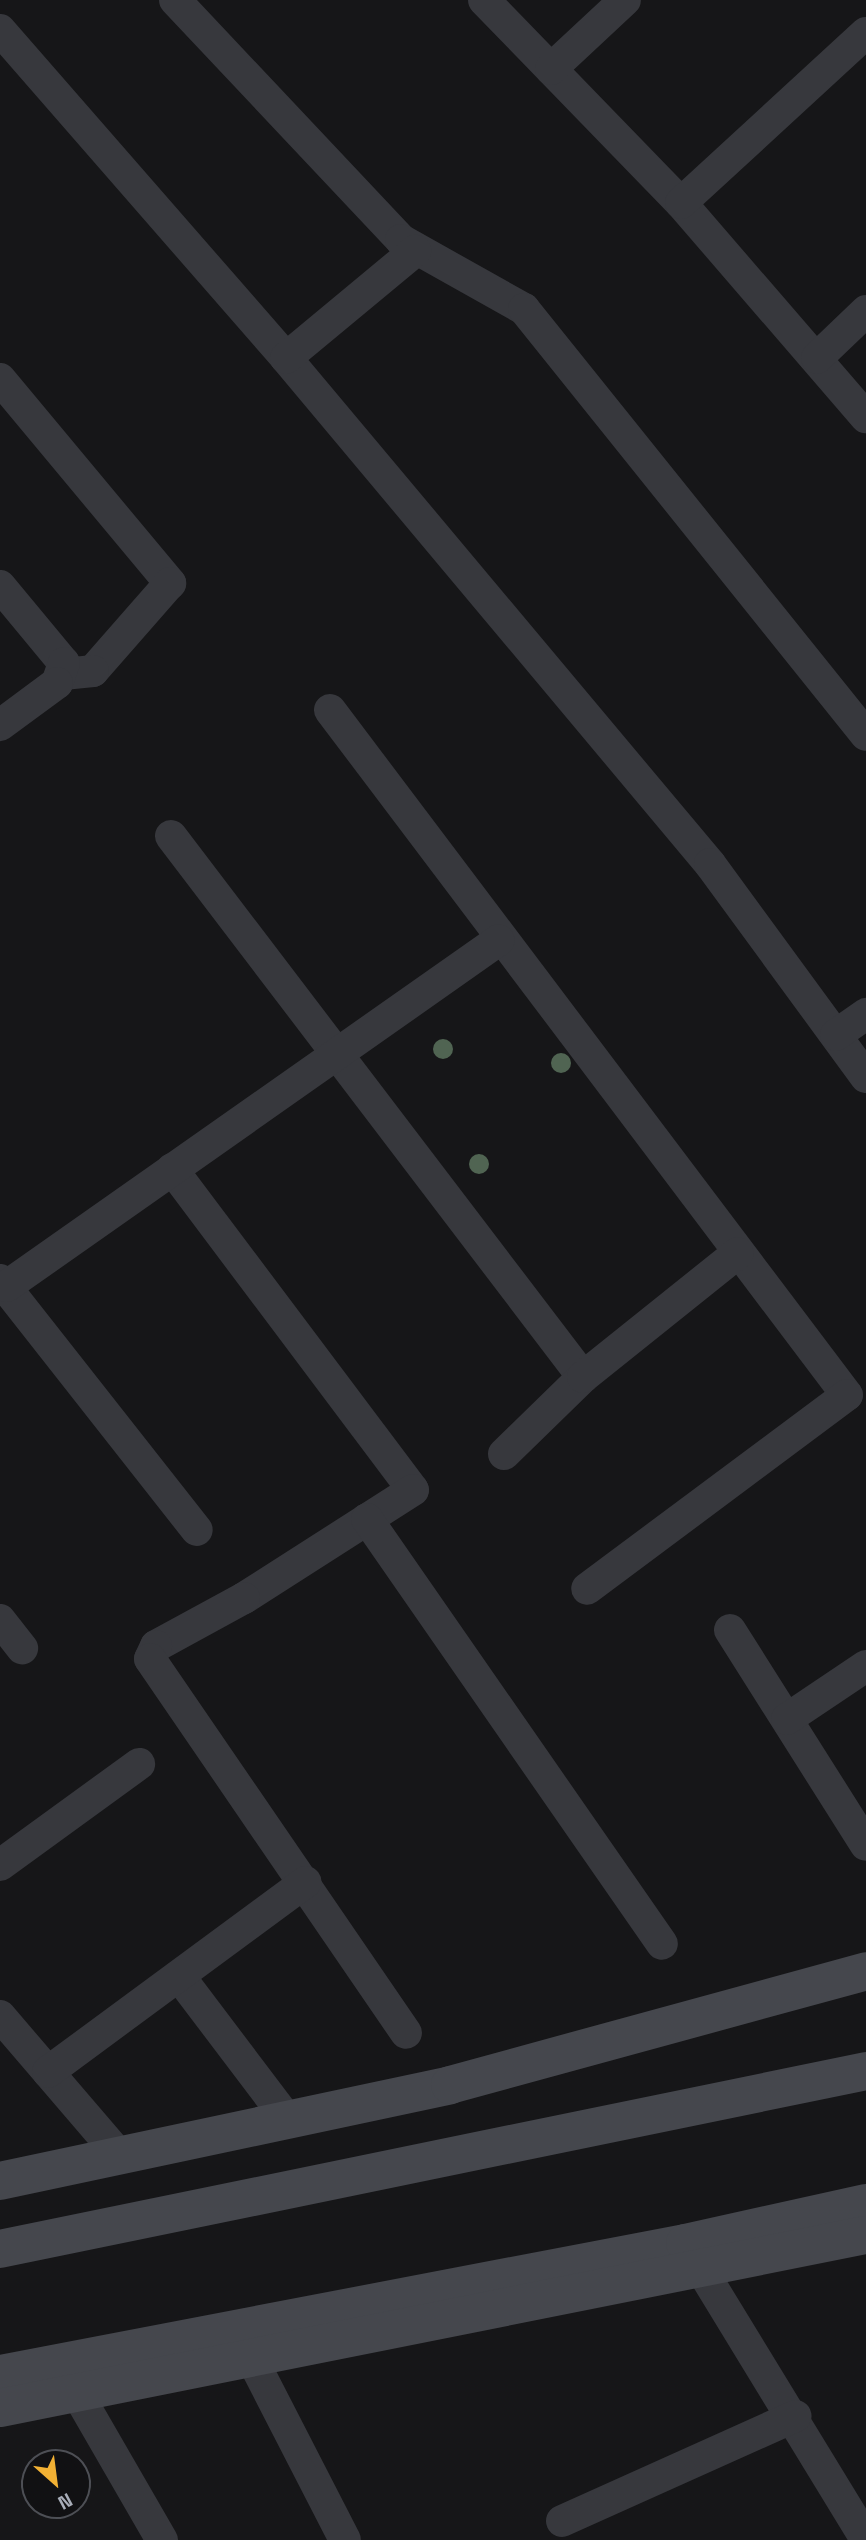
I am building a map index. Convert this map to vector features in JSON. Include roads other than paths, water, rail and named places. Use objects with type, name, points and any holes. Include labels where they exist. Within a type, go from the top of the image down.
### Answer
[{"type":"street","points":[[175,0],[415,251],[529,315],[866,735]]},
{"type":"street","points":[[484,0],[681,203],[866,417]]},
{"type":"street","points":[[551,69],[625,0]]},
{"type":"street","points":[[0,30],[286,358],[710,864],[866,1077]]},
{"type":"street","points":[[681,203],[866,33]]},
{"type":"street","points":[[286,358],[415,251]]},
{"type":"street","points":[[817,358],[866,310]]},
{"type":"street","points":[[0,379],[170,583],[93,671],[63,674],[0,724]]},
{"type":"street","points":[[0,586],[56,651],[63,674]]},
{"type":"street","points":[[330,710],[499,940],[847,1395],[587,1589]]},
{"type":"street","points":[[171,836],[333,1054],[583,1377]]},
{"type":"street","points":[[197,1530],[3,1283],[172,1169],[499,940]]},
{"type":"street","points":[[836,1035],[866,1014]]},
{"type":"street","points":[[172,1169],[413,1490],[151,1653],[152,1664],[306,1882],[406,2034]]},
{"type":"street","points":[[503,1454],[583,1377],[738,1253]]},
{"type":"street","points":[[367,1519],[662,1944]]},
{"type":"street","points":[[0,1619],[22,1648]]},
{"type":"street","points":[[730,1630],[866,1844]]},
{"type":"street","points":[[787,1719],[866,1666]]},
{"type":"street","points":[[0,1866],[139,1764]]},
{"type":"street","points":[[48,2072],[306,1882]]},
{"type":"street","points":[[0,2181],[450,2085],[866,1971]]},
{"type":"street","points":[[179,1976],[288,2120]]},
{"type":"street","points":[[0,2016],[120,2156]]},
{"type":"street","points":[[0,2249],[866,2071]]},
{"type":"street","points":[[0,2408],[252,2359],[694,2256],[866,2203]]},
{"type":"street","points":[[0,2374],[694,2256],[866,2235]]},
{"type":"street","points":[[694,2256],[796,2416],[866,2539]]},
{"type":"street","points":[[252,2359],[345,2540]]},
{"type":"street","points":[[77,2393],[162,2540]]},
{"type":"street","points":[[562,2521],[796,2416]]}]
